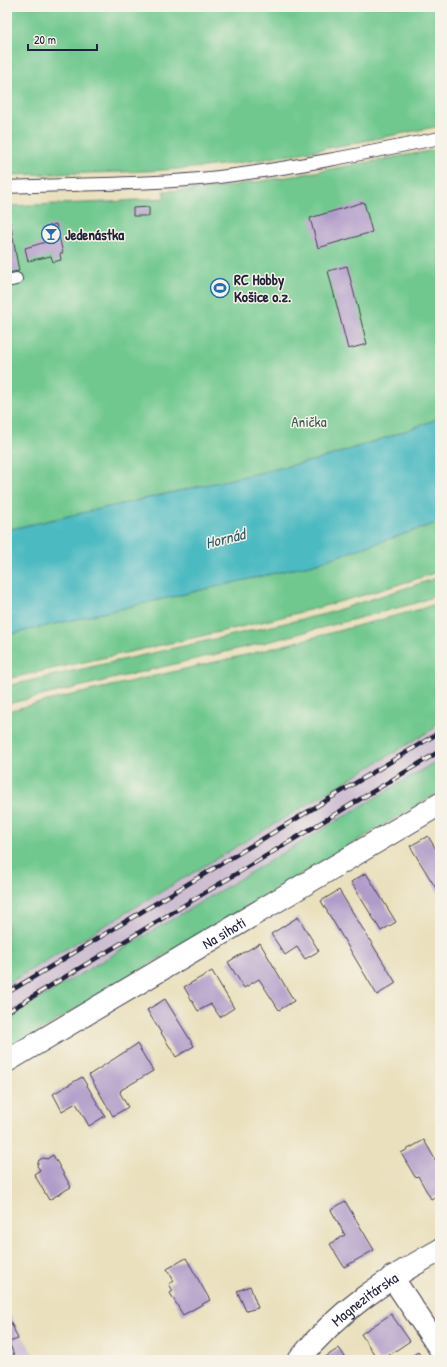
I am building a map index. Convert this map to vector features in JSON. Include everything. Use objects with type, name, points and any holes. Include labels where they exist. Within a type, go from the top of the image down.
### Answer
[{"type":"street","name":"Na sihoti","points":[[7,1061],[440,804]]},
{"type":"street","name":"Magnezitárska","points":[[299,1360],[337,1319],[392,1277],[440,1250]]},
{"type":"street","points":[[392,1277],[440,1349]]},
{"type":"lane","points":[[7,187],[157,182],[218,177],[280,169],[440,138]]},
{"type":"shaded area","points":[[440,726],[440,759],[7,1018],[7,984]]},
{"type":"shaded area","points":[[7,1310],[37,1360],[7,1360]]},
{"type":"green space","points":[[7,7],[440,7],[440,126],[234,164],[131,172],[7,175]]},
{"type":"green space","name":"Anička","points":[[440,149],[440,418],[320,459],[7,530],[7,206],[165,198],[163,191],[212,189]]},
{"type":"green space","points":[[440,522],[440,571],[387,588],[279,618],[7,679],[7,635],[314,564]]},
{"type":"green space","points":[[440,577],[440,594],[416,603],[271,641],[7,704],[7,686],[325,614]]},
{"type":"green space","points":[[440,602],[440,722],[434,726],[435,728],[7,984],[7,711],[254,653],[421,609]]},
{"type":"green space","points":[[440,759],[440,792],[175,949],[7,1051],[7,1018]]},
{"type":"water","name":"Hornád","points":[[440,418],[440,522],[314,564],[7,635],[7,530],[320,459]]},
{"type":"building","points":[[364,202],[372,232],[318,248],[310,218]]},
{"type":"building","points":[[149,207],[149,216],[133,216],[133,208]]},
{"type":"building","points":[[7,222],[10,222],[19,271],[7,273]]},
{"type":"building","points":[[56,224],[63,253],[60,254],[61,260],[53,262],[51,256],[28,261],[25,248],[46,242],[43,228]]},
{"type":"building","points":[[347,266],[367,344],[348,349],[328,271]]},
{"type":"building","points":[[428,836],[440,856],[440,895],[410,846]]},
{"type":"building","points":[[366,873],[396,922],[381,931],[351,882]]},
{"type":"building","points":[[339,890],[396,983],[377,995],[321,901]]},
{"type":"building","points":[[298,917],[319,951],[305,959],[297,947],[285,955],[271,934]]},
{"type":"building","points":[[260,943],[294,1001],[279,1010],[259,979],[244,988],[228,962]]},
{"type":"building","points":[[212,971],[234,1008],[220,1017],[211,1004],[198,1011],[184,987]]},
{"type":"building","points":[[165,999],[194,1046],[176,1057],[147,1010]]},
{"type":"building","points":[[137,1044],[153,1071],[121,1090],[120,1093],[128,1107],[113,1116],[89,1075]]},
{"type":"building","points":[[82,1077],[105,1116],[89,1126],[76,1103],[62,1111],[53,1094]]},
{"type":"building","points":[[424,1140],[440,1168],[440,1194],[431,1199],[418,1176],[415,1177],[401,1153]]},
{"type":"building","points":[[53,1155],[71,1187],[49,1200],[34,1174],[40,1170],[37,1166],[39,1160],[43,1158],[47,1159]]},
{"type":"building","points":[[345,1201],[374,1250],[344,1267],[330,1244],[345,1235],[331,1210]]},
{"type":"building","points":[[186,1258],[210,1300],[183,1315],[170,1293],[173,1291],[169,1284],[174,1281],[167,1269]]},
{"type":"building","points":[[250,1286],[258,1308],[246,1311],[237,1291]]},
{"type":"building","points":[[7,1313],[18,1339],[9,1342],[16,1360],[7,1360]]},
{"type":"building","points":[[391,1314],[410,1341],[382,1360],[378,1360],[361,1334]]},
{"type":"building","points":[[339,1348],[347,1360],[321,1360]]},
{"type":"building","points":[[418,1352],[423,1360],[406,1360]]},
{"type":"railway","points":[[7,993],[440,732]]},
{"type":"railway","points":[[7,1012],[440,751]]},
{"type":"place","name":"Jedenástka","points":[[51,234]]},
{"type":"place","name":"RC Hobby Košice o.z.","points":[[220,288]]}]
